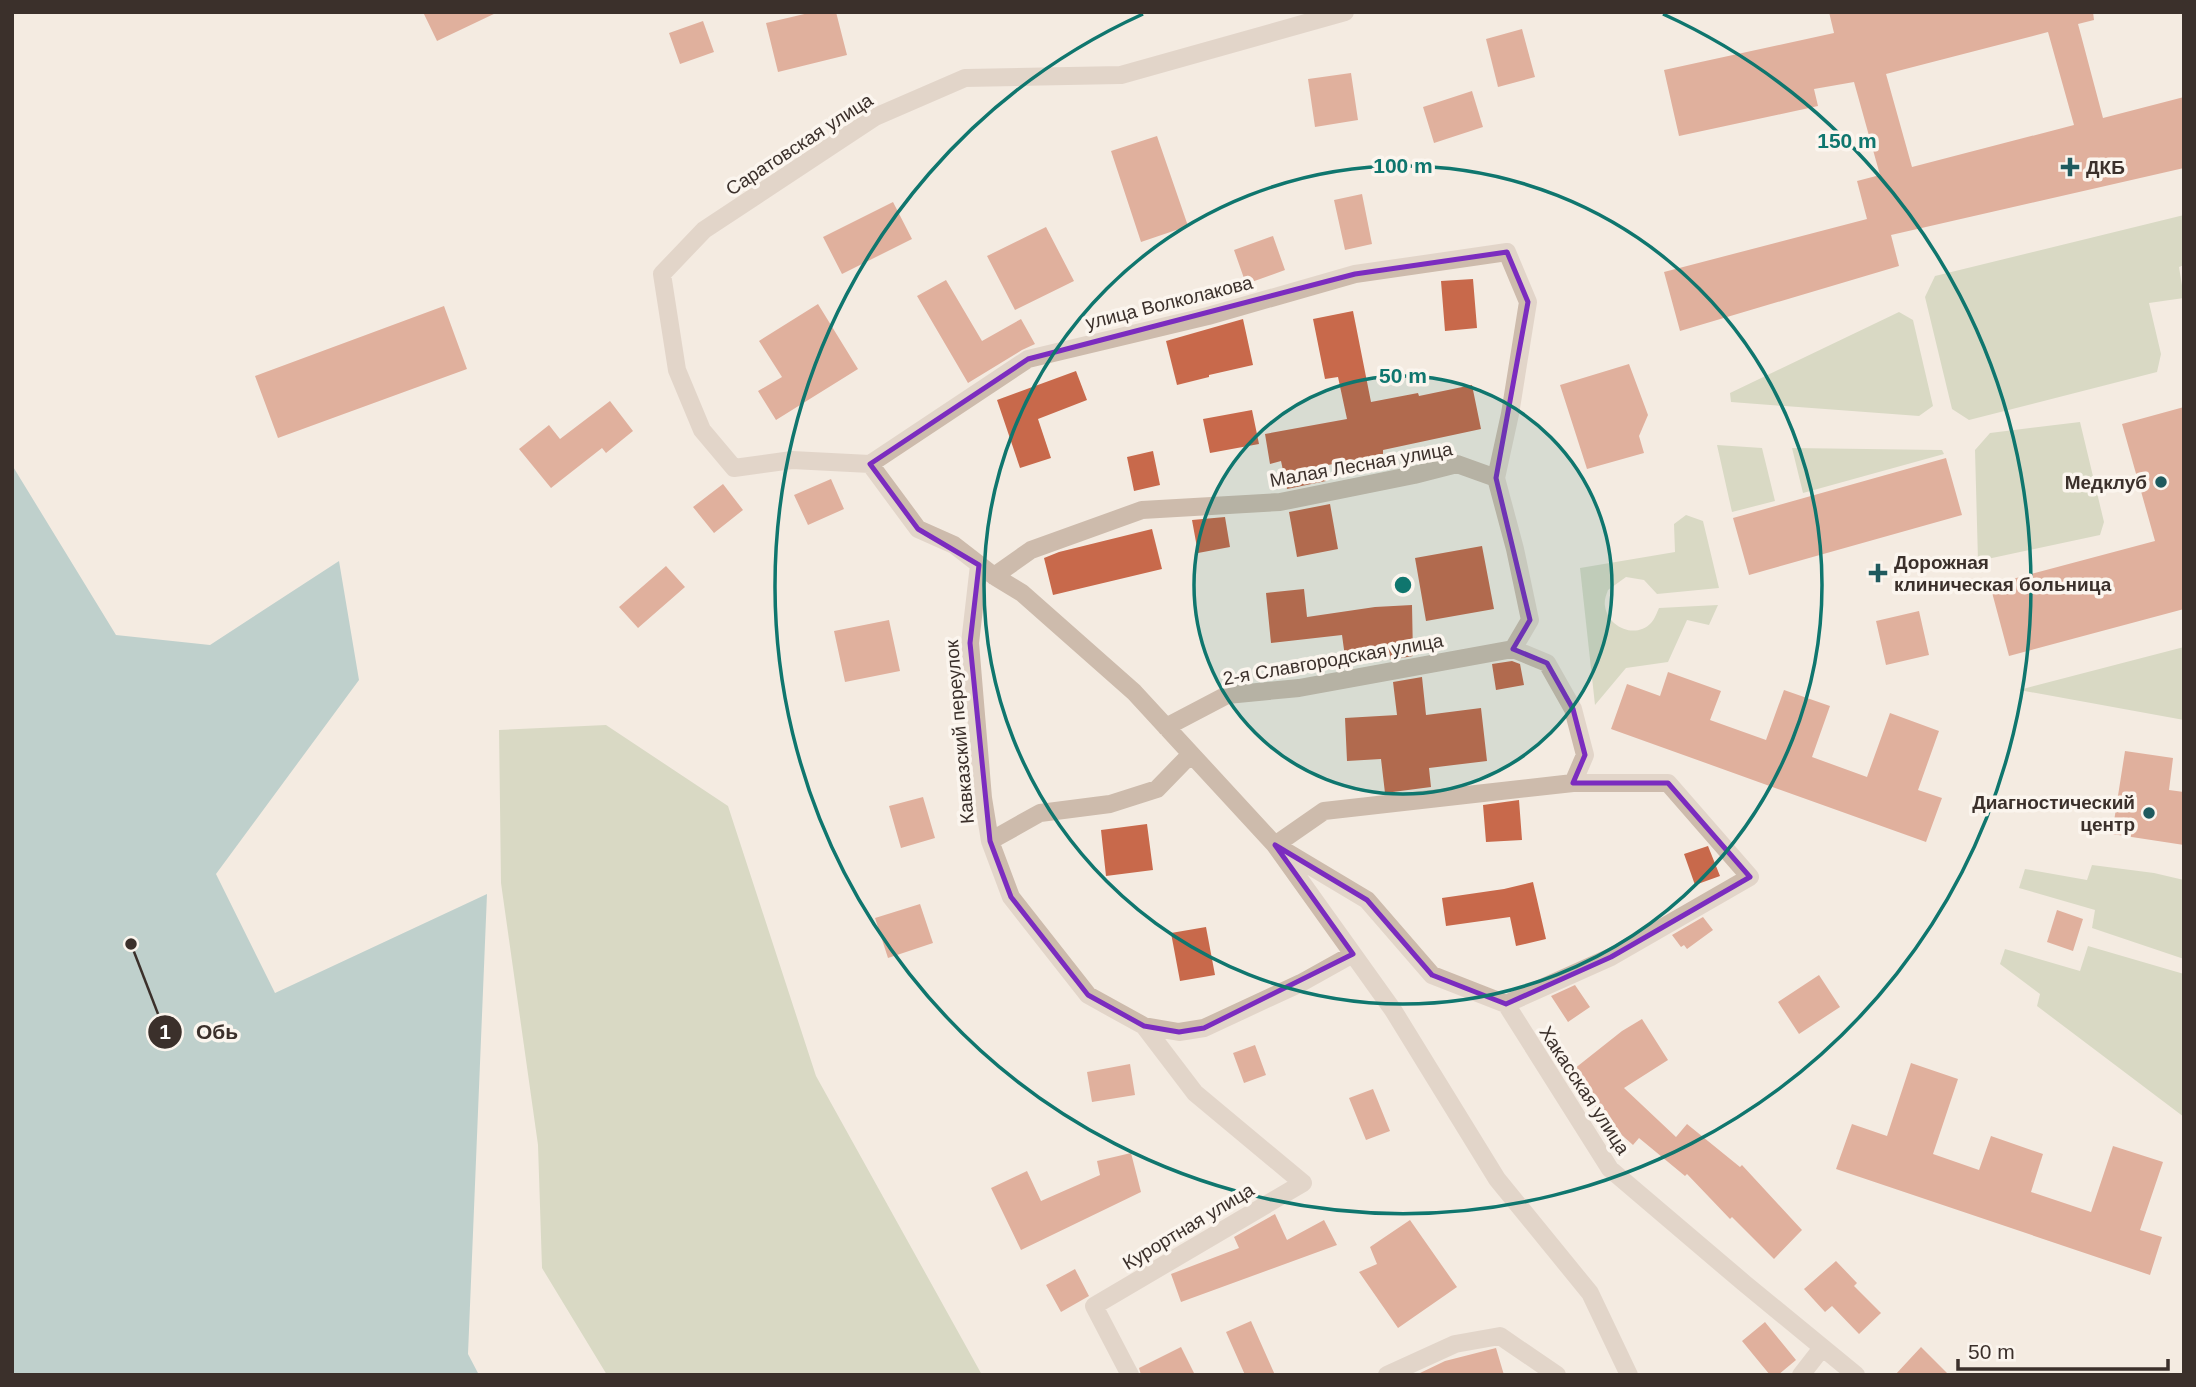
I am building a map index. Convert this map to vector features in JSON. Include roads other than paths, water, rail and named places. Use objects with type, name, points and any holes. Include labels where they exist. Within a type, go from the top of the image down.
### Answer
[{"type":"street","name":"Саратовская улица","points":[[870,464],[792,460],[734,468],[702,430],[677,370],[662,275],[704,230],[875,117],[965,78],[1121,75],[1345,12]]},
{"type":"street","name":"улица Волколакова","points":[[870,464],[1028,359],[1208,316],[1355,274],[1507,252],[1528,302],[1510,414],[1496,478]]},
{"type":"street","points":[[870,464],[918,529],[954,545],[994,576],[1022,593],[1134,692],[1275,845],[1392,1010],[1497,1179],[1590,1293],[1629,1375]]},
{"type":"street","name":"Малая Лесная улица","points":[[994,576],[1031,550],[1142,510],[1280,502],[1457,464],[1496,478]]},
{"type":"street","points":[[1496,478],[1530,620],[1513,649],[1548,663],[1573,709],[1586,755],[1573,783]]},
{"type":"street","name":"Кавказский переулок","points":[[979,565],[970,643],[983,798],[990,841],[1011,897],[1088,995],[1144,1026],[1180,1032],[1204,1028],[1353,954]]},
{"type":"street","name":"2-я Славгородская улица","points":[[1166,727],[1227,695],[1299,688],[1513,649]]},
{"type":"street","points":[[990,841],[1040,813],[1111,804],[1157,789],[1191,754]]},
{"type":"street","points":[[1573,783],[1668,783],[1750,877],[1611,957],[1506,1004],[1433,975],[1367,900],[1275,845],[1324,811],[1573,783]]},
{"type":"street","name":"Хакасская улица","points":[[1506,1004],[1610,1169],[1856,1375]]},
{"type":"street","name":"Курортная улица","points":[[1130,1375],[1094,1306],[1303,1183],[1195,1093],[1144,1026]]},
{"type":"street","points":[[1387,1375],[1455,1344],[1500,1336],[1557,1375]]},
{"type":"street","points":[[1801,1375],[1822,1348]]},
{"type":"water","points":[[12,465],[116,635],[210,645],[339,561],[359,680],[216,874],[275,993],[487,894],[468,1354],[479,1375],[12,1375]]},
{"type":"place","name":"ДКБ","points":[[2070,167]]},
{"type":"place","name":"Медклуб","points":[[2161,482]]},
{"type":"place","name":"Дорожная клиническая больница","points":[[1878,573]]},
{"type":"place","name":"Диагностический центр","points":[[2149,813]]},
{"type":"place","name":"Обь","points":[[131,944]]}]
